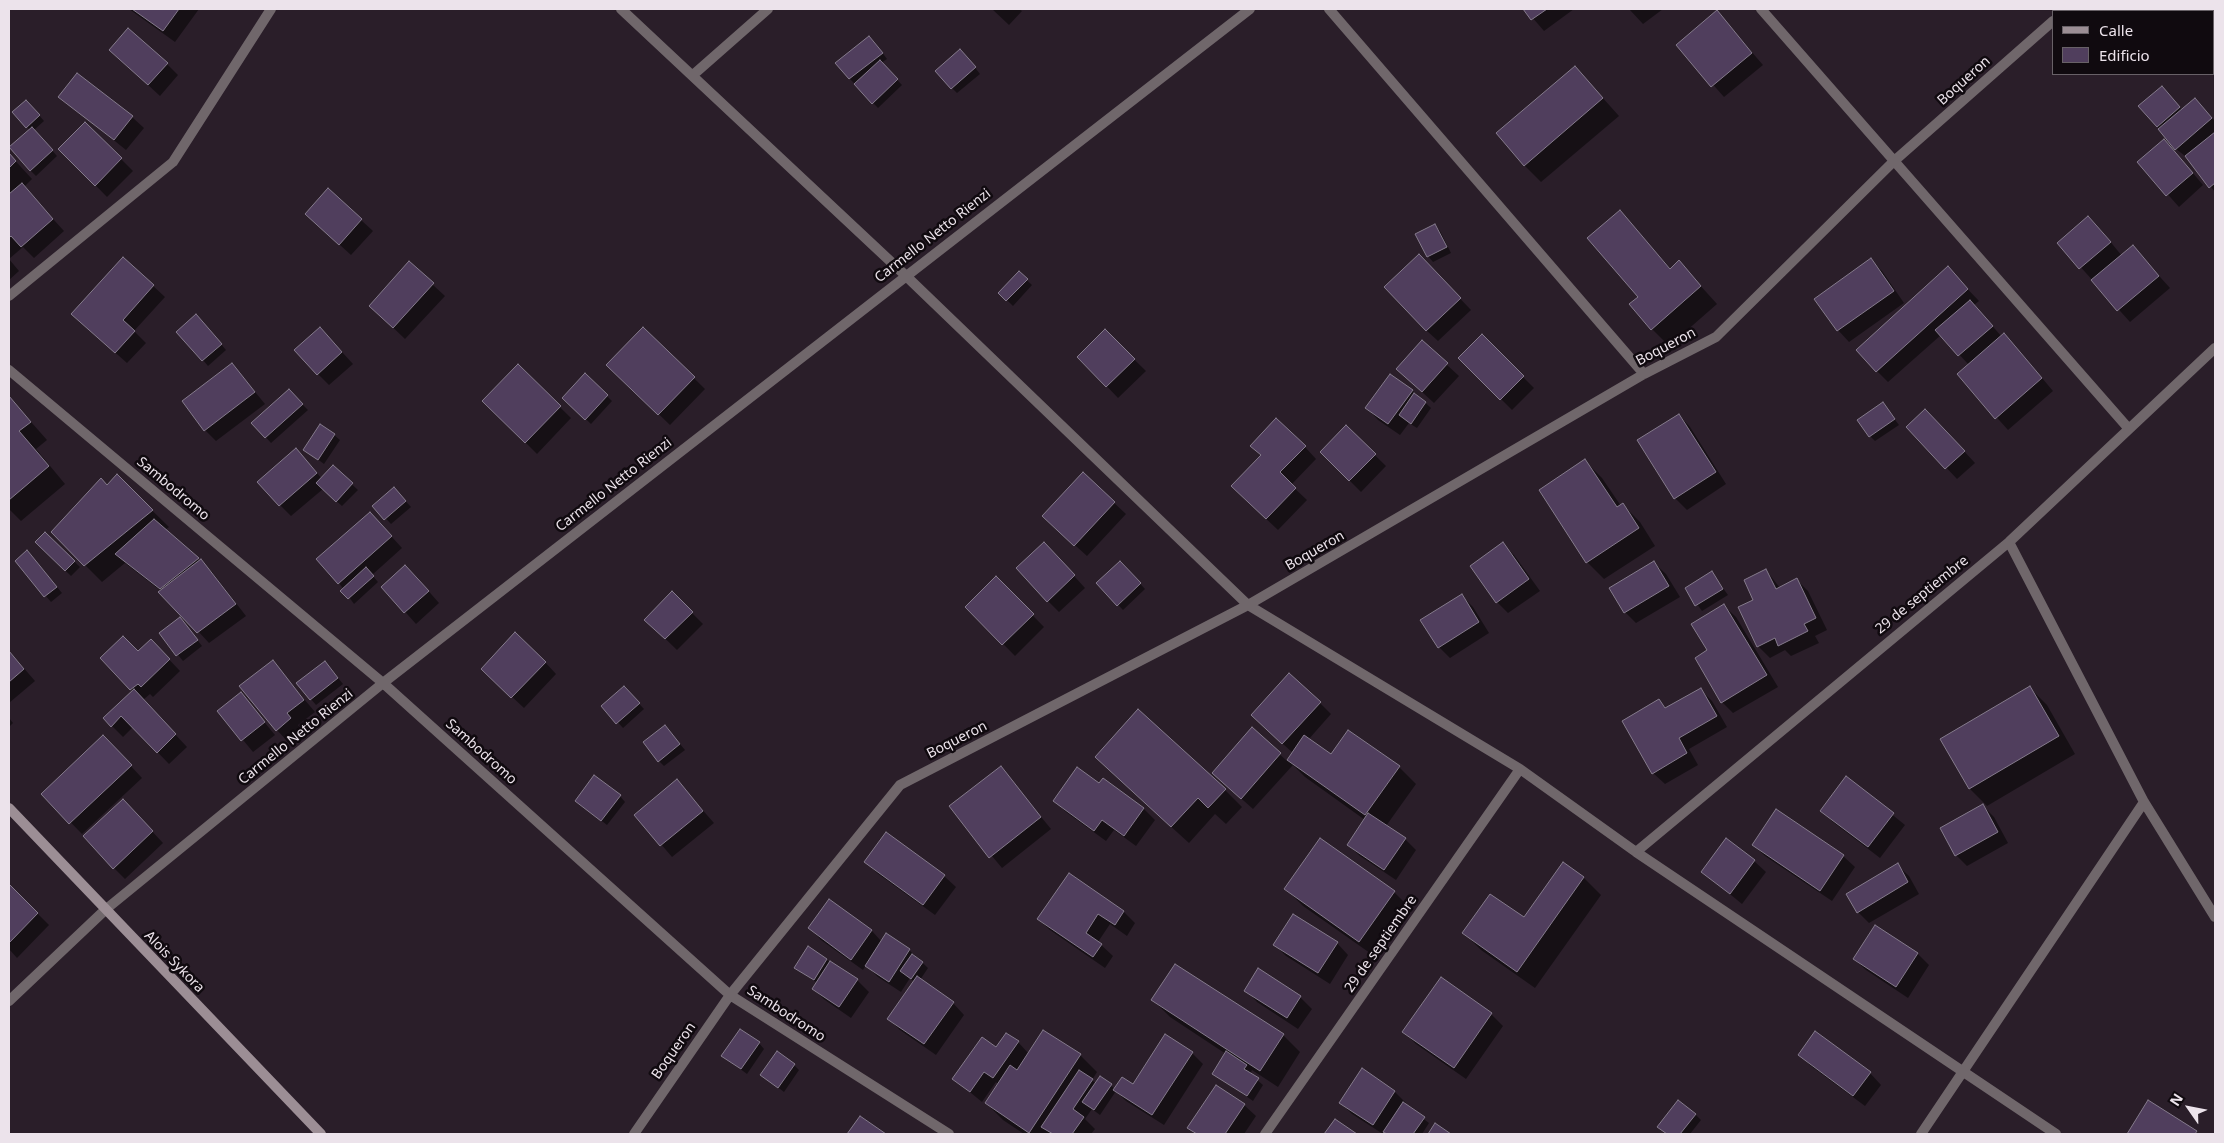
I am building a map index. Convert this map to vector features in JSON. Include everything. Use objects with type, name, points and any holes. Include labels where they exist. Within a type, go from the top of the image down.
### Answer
[{"type":"street","points":[[9,296],[173,162],[271,9]]},
{"type":"street","points":[[622,9],[905,275],[1248,606],[1520,769],[1636,852],[1962,1073],[2056,1134]]},
{"type":"street","points":[[693,75],[768,9]]},
{"type":"street","name":"Carmello Netto Rienzi","points":[[9,1001],[105,910],[383,683],[905,275],[1250,9]]},
{"type":"street","points":[[1329,9],[1644,374]]},
{"type":"street","points":[[1761,9],[2128,430]]},
{"type":"street","name":"Boqueron","points":[[634,1134],[730,995],[900,785],[1248,606],[1644,374],[1716,336],[1894,162],[2052,22]]},
{"type":"street","name":"29 de septiembre","points":[[1636,852],[2009,542],[2215,348]]},
{"type":"street","name":"Sambodromo","points":[[9,370],[383,683],[730,995],[949,1134]]},
{"type":"street","points":[[2009,542],[2144,802],[2215,917]]},
{"type":"street","name":"29 de septiembre","points":[[1265,1134],[1520,769]]},
{"type":"street","points":[[1921,1134],[2144,802]]},
{"type":"street","name":"Alois Sykora","points":[[9,808],[321,1134]]},
{"type":"building","points":[[132,9],[179,9],[163,31]]},
{"type":"building","points":[[1523,9],[1547,9],[1531,20]]},
{"type":"building","points":[[2215,9],[2215,20],[2214,10],[2205,10]]},
{"type":"building","points":[[1717,10],[1752,53],[1711,87],[1676,45]]},
{"type":"building","points":[[128,28],[168,63],[148,85],[109,50]]},
{"type":"building","points":[[869,36],[883,53],[849,79],[835,63]]},
{"type":"building","points":[[960,49],[976,67],[951,89],[935,71]]},
{"type":"building","points":[[880,60],[898,79],[872,104],[854,84]]},
{"type":"building","points":[[1575,66],[1603,98],[1524,166],[1496,133]]},
{"type":"building","points":[[77,73],[133,116],[114,140],[58,97]]},
{"type":"building","points":[[2162,86],[2180,107],[2157,127],[2138,106]]},
{"type":"building","points":[[2195,98],[2212,118],[2175,150],[2158,129]]},
{"type":"building","points":[[26,100],[40,115],[26,128],[12,112]]},
{"type":"building","points":[[85,122],[122,158],[95,186],[58,149]]},
{"type":"building","points":[[32,127],[53,150],[30,171],[9,147]]},
{"type":"building","points":[[2215,132],[2215,183],[2209,188],[2185,156]]},
{"type":"building","points":[[2164,139],[2193,173],[2166,196],[2137,162]]},
{"type":"building","points":[[9,153],[16,161],[9,168]]},
{"type":"building","points":[[22,183],[53,219],[21,247],[11,236],[9,238],[9,194]]},
{"type":"building","points":[[328,188],[362,219],[339,245],[305,214]]},
{"type":"building","points":[[1620,210],[1670,269],[1679,260],[1701,286],[1651,330],[1629,304],[1638,297],[1587,238]]},
{"type":"building","points":[[2088,216],[2111,242],[2079,269],[2057,243]]},
{"type":"building","points":[[1435,224],[1447,247],[1427,257],[1415,234]]},
{"type":"building","points":[[2133,245],[2159,276],[2117,311],[2091,280]]},
{"type":"building","points":[[1419,254],[1461,298],[1426,331],[1384,287]]},
{"type":"building","points":[[123,257],[154,285],[123,320],[135,331],[115,353],[71,314]]},
{"type":"building","points":[[1871,258],[1894,291],[1837,331],[1814,299]]},
{"type":"building","points":[[409,261],[434,283],[393,328],[369,306]]},
{"type":"building","points":[[1948,266],[1968,289],[1876,372],[1856,350]]},
{"type":"building","points":[[1019,271],[1028,279],[1006,301],[998,293]]},
{"type":"building","points":[[1970,300],[1993,326],[1958,356],[1935,330]]},
{"type":"building","points":[[196,314],[222,344],[202,361],[176,332]]},
{"type":"building","points":[[320,327],[342,352],[317,375],[294,350]]},
{"type":"building","points":[[643,327],[695,377],[658,415],[606,365]]},
{"type":"building","points":[[1105,329],[1135,359],[1106,387],[1077,357]]},
{"type":"building","points":[[2004,333],[2042,378],[1995,419],[1957,374]]},
{"type":"building","points":[[1482,334],[1524,376],[1500,400],[1458,358]]},
{"type":"building","points":[[1422,340],[1448,363],[1422,392],[1396,369]]},
{"type":"building","points":[[232,363],[255,392],[204,431],[182,401]]},
{"type":"building","points":[[518,364],[561,406],[525,443],[482,401]]},
{"type":"building","points":[[585,373],[608,395],[585,420],[562,398]]},
{"type":"building","points":[[1390,374],[1413,390],[1388,424],[1365,408]]},
{"type":"building","points":[[289,389],[303,404],[265,438],[251,423]]},
{"type":"building","points":[[1414,393],[1426,402],[1411,424],[1399,415]]},
{"type":"building","points":[[9,396],[31,422],[19,431],[49,466],[9,500]]},
{"type":"building","points":[[1883,402],[1895,419],[1869,437],[1857,420]]},
{"type":"building","points":[[1925,409],[1965,451],[1945,469],[1906,427]]},
{"type":"building","points":[[1679,414],[1716,472],[1674,499],[1637,440]]},
{"type":"building","points":[[1276,418],[1306,446],[1280,472],[1296,488],[1266,519],[1231,486],[1261,455],[1250,446]]},
{"type":"building","points":[[320,424],[335,434],[318,460],[303,450]]},
{"type":"building","points":[[1346,425],[1376,454],[1349,481],[1320,452]]},
{"type":"building","points":[[296,448],[317,473],[279,506],[257,482]]},
{"type":"building","points":[[1585,459],[1617,507],[1623,503],[1639,528],[1586,563],[1539,490]]},
{"type":"building","points":[[333,465],[353,483],[336,502],[316,483]]},
{"type":"building","points":[[1083,472],[1115,502],[1074,546],[1042,516]]},
{"type":"building","points":[[117,474],[153,510],[84,566],[51,532],[101,478],[107,485]]},
{"type":"building","points":[[394,487],[406,501],[384,520],[372,506]]},
{"type":"building","points":[[370,512],[392,536],[338,584],[316,559]]},
{"type":"building","points":[[154,519],[199,558],[160,589],[115,554]]},
{"type":"building","points":[[45,532],[75,561],[65,571],[35,542]]},
{"type":"building","points":[[1044,542],[1075,575],[1047,602],[1016,568]]},
{"type":"building","points":[[1503,542],[1529,579],[1496,603],[1470,566]]},
{"type":"building","points":[[27,550],[57,587],[44,597],[15,561]]},
{"type":"building","points":[[201,559],[236,604],[197,633],[158,592]]},
{"type":"building","points":[[1120,561],[1141,583],[1117,606],[1096,583]]},
{"type":"building","points":[[1654,561],[1669,586],[1624,613],[1609,588]]},
{"type":"building","points":[[405,565],[429,591],[404,613],[381,587]]},
{"type":"building","points":[[366,567],[374,576],[348,599],[340,591]]},
{"type":"building","points":[[1766,569],[1776,589],[1797,578],[1816,618],[1804,624],[1808,631],[1778,646],[1775,638],[1757,647],[1738,607],[1753,600],[1744,580]]},
{"type":"building","points":[[1712,571],[1723,589],[1695,606],[1685,588]]},
{"type":"building","points":[[996,576],[1034,614],[1002,645],[965,607]]},
{"type":"building","points":[[672,591],[693,612],[665,639],[644,620]]},
{"type":"building","points":[[1462,594],[1479,622],[1438,648],[1420,620]]},
{"type":"building","points":[[1724,604],[1767,675],[1721,703],[1695,658],[1707,650],[1691,624]]},
{"type":"building","points":[[180,617],[198,640],[176,656],[159,633]]},
{"type":"building","points":[[515,632],[546,662],[511,698],[481,669]]},
{"type":"building","points":[[123,636],[138,651],[151,639],[170,659],[141,687],[138,684],[130,690],[100,658]]},
{"type":"building","points":[[9,651],[24,669],[9,682]]},
{"type":"building","points":[[273,660],[304,700],[287,713],[291,718],[276,731],[239,686]]},
{"type":"building","points":[[325,661],[338,678],[310,700],[296,683]]},
{"type":"building","points":[[1289,673],[1321,702],[1282,744],[1251,715]]},
{"type":"building","points":[[624,686],[640,703],[616,724],[601,706]]},
{"type":"building","points":[[2030,686],[2059,736],[1969,789],[1940,739]]},
{"type":"building","points":[[1701,688],[1717,716],[1679,738],[1687,753],[1652,774],[1622,721],[1659,699],[1665,708]]},
{"type":"building","points":[[134,689],[176,734],[157,753],[121,716],[111,727],[103,718]]},
{"type":"building","points":[[241,692],[265,722],[241,741],[217,711]]},
{"type":"building","points":[[1138,709],[1226,789],[1208,808],[1198,798],[1171,827],[1095,757]]},
{"type":"building","points":[[665,725],[680,744],[658,762],[643,742]]},
{"type":"building","points":[[1252,727],[1281,753],[1241,799],[1212,773]]},
{"type":"building","points":[[1348,730],[1400,766],[1365,815],[1287,760],[1304,735],[1331,754]]},
{"type":"building","points":[[103,735],[132,765],[69,824],[41,794]]},
{"type":"building","points":[[1001,766],[1041,817],[989,858],[949,806]]},
{"type":"building","points":[[1077,767],[1099,783],[1103,778],[1144,808],[1124,836],[1102,820],[1094,831],[1053,801]]},
{"type":"building","points":[[594,775],[621,795],[601,821],[575,801]]},
{"type":"building","points":[[1846,776],[1894,813],[1868,847],[1820,811]]},
{"type":"building","points":[[677,779],[703,811],[660,846],[634,815]]},
{"type":"building","points":[[123,799],[153,831],[113,869],[83,836]]},
{"type":"building","points":[[1983,804],[1998,832],[1955,856],[1940,828]]},
{"type":"building","points":[[1776,809],[1844,855],[1820,891],[1752,845]]},
{"type":"building","points":[[1368,813],[1406,838],[1384,870],[1347,845]]},
{"type":"building","points":[[886,832],[945,875],[923,905],[864,862]]},
{"type":"building","points":[[1320,838],[1395,891],[1359,942],[1284,889]]},
{"type":"building","points":[[1726,838],[1755,860],[1730,894],[1701,872]]},
{"type":"building","points":[[1563,862],[1584,877],[1517,972],[1462,933],[1490,894],[1524,917]]},
{"type":"building","points":[[1898,863],[1908,882],[1857,913],[1846,894]]},
{"type":"building","points":[[1069,873],[1124,911],[1115,925],[1098,914],[1086,933],[1102,944],[1093,957],[1037,919]]},
{"type":"building","points":[[9,884],[38,913],[9,943]]},
{"type":"building","points":[[829,899],[872,930],[851,960],[808,928]]},
{"type":"building","points":[[1293,914],[1338,942],[1318,973],[1273,945]]},
{"type":"building","points":[[1875,925],[1918,953],[1896,987],[1853,959]]},
{"type":"building","points":[[886,933],[910,949],[889,982],[865,966]]},
{"type":"building","points":[[808,946],[827,959],[814,980],[794,968]]},
{"type":"building","points":[[912,954],[923,962],[911,979],[900,971]]},
{"type":"building","points":[[830,961],[858,979],[839,1007],[812,989]]},
{"type":"building","points":[[1175,964],[1284,1034],[1260,1071],[1151,1000]]},
{"type":"building","points":[[1258,968],[1301,996],[1287,1018],[1244,991]]},
{"type":"building","points":[[917,976],[954,1002],[924,1044],[887,1019]]},
{"type":"building","points":[[1441,977],[1492,1013],[1454,1068],[1402,1032]]},
{"type":"building","points":[[740,1029],[760,1042],[741,1069],[721,1056]]},
{"type":"building","points":[[1043,1030],[1081,1054],[1029,1133],[985,1103],[1010,1065],[1017,1070]]},
{"type":"building","points":[[1815,1031],[1871,1072],[1853,1096],[1798,1055]]},
{"type":"building","points":[[1006,1033],[1019,1041],[993,1078],[984,1072],[970,1092],[952,1079],[982,1037],[996,1047]]},
{"type":"building","points":[[1165,1034],[1193,1052],[1152,1115],[1113,1090],[1122,1077],[1133,1084]]},
{"type":"building","points":[[777,1051],[795,1064],[778,1088],[760,1075]]},
{"type":"building","points":[[1226,1051],[1247,1065],[1244,1069],[1259,1078],[1247,1096],[1212,1074]]},
{"type":"building","points":[[1362,1068],[1395,1091],[1373,1125],[1339,1103]]},
{"type":"building","points":[[1079,1070],[1093,1079],[1073,1109],[1084,1117],[1072,1134],[1053,1134],[1041,1127]]},
{"type":"building","points":[[1100,1076],[1112,1084],[1094,1110],[1082,1102]]},
{"type":"building","points":[[1216,1085],[1245,1104],[1225,1134],[1197,1134],[1187,1128]]},
{"type":"building","points":[[1678,1100],[1696,1114],[1680,1134],[1667,1134],[1657,1127]]},
{"type":"building","points":[[2148,1100],[2197,1131],[2195,1134],[2127,1134]]},
{"type":"building","points":[[1403,1102],[1425,1117],[1413,1134],[1387,1134],[1383,1132]]},
{"type":"building","points":[[860,1116],[886,1134],[847,1134]]},
{"type":"building","points":[[1335,1119],[1357,1134],[1324,1134]]},
{"type":"building","points":[[1435,1123],[1451,1134],[1428,1134]]}]
